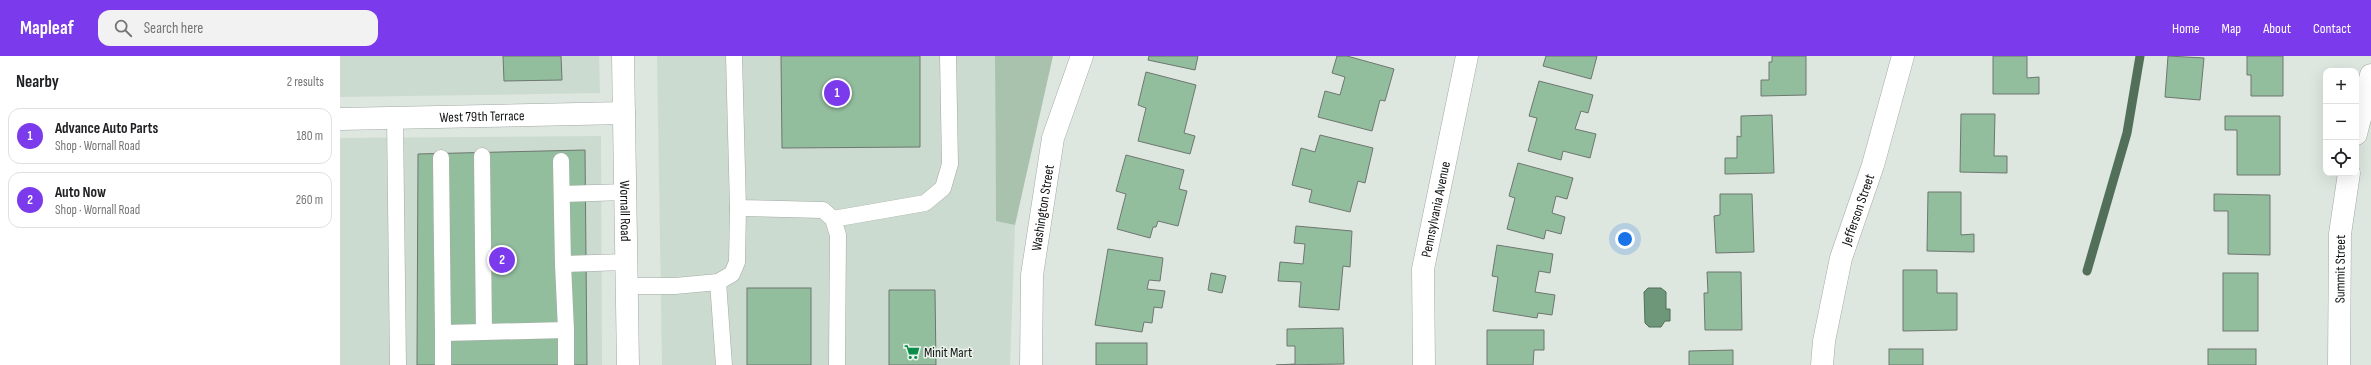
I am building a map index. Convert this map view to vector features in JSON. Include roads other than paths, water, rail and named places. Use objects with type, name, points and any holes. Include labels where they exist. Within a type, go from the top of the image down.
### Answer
[{"type":"street","name":"Wornall Road","points":[[623,56],[628,365]]},
{"type":"street","name":"Washington Street","points":[[1031,365],[1032,276],[1053,138],[1082,56]]},
{"type":"street","name":"Pennsylvania Avenue","points":[[1424,365],[1423,269],[1468,56]]},
{"type":"street","name":"Jefferson Street","points":[[1822,365],[1824,341],[1841,258],[1873,165],[1903,56]]},
{"type":"street","points":[[2359,122],[2371,75]]},
{"type":"street","name":"West 79th Terrace","points":[[340,119],[624,113]]},
{"type":"street","name":"Summit Street","points":[[2339,365],[2340,234],[2349,176]]},
{"type":"lane","points":[[626,286],[675,286],[718,282],[732,274],[737,262],[738,208],[734,56]]},
{"type":"lane","points":[[833,219],[925,203],[943,188],[950,164],[948,56]]},
{"type":"lane","points":[[395,118],[398,365]]},
{"type":"lane","points":[[482,156],[484,332]]},
{"type":"lane","points":[[441,158],[442,365]]},
{"type":"lane","points":[[561,161],[566,365]]},
{"type":"lane","points":[[562,194],[626,192]]},
{"type":"lane","points":[[738,208],[822,210],[833,219],[838,235],[837,365]]},
{"type":"lane","points":[[563,264],[626,262]]},
{"type":"lane","points":[[718,282],[724,365]]},
{"type":"lane","points":[[443,333],[566,330]]},
{"type":"waterway","points":[[2087,271],[2127,133],[2140,56]]},
{"type":"place","name":"Advance Auto Parts","points":[[837,93]]},
{"type":"place","name":"Auto Now","points":[[502,260]]},
{"type":"place","name":"Minit Mart","points":[[912,352]]}]
